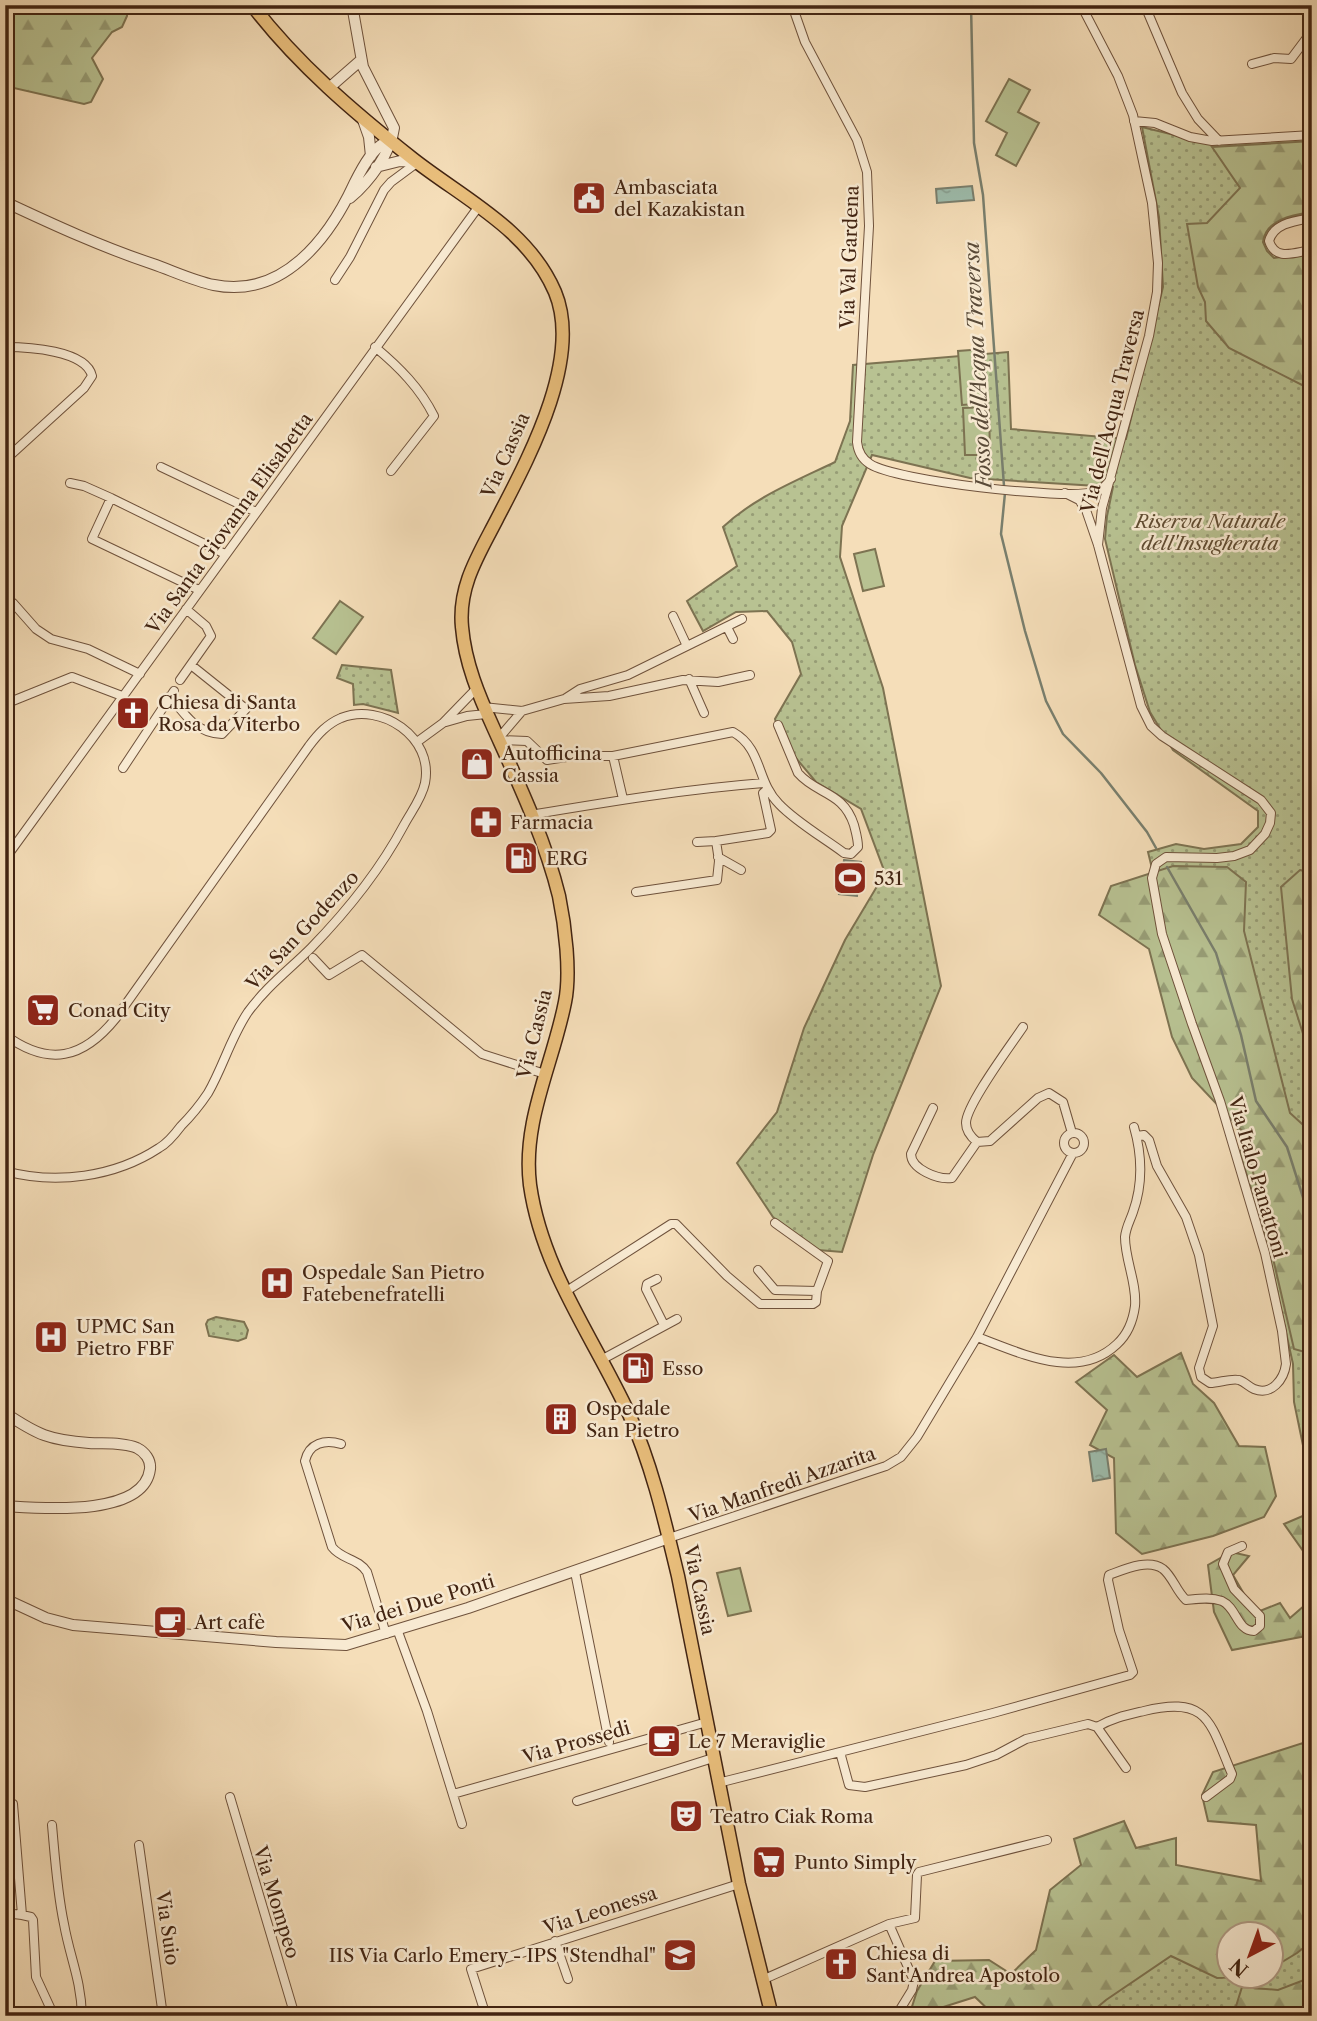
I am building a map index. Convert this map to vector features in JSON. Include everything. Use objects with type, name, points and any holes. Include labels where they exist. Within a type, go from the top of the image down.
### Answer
[{"type":"main road","name":"Via Cassia","points":[[252,5],[289,50],[362,117],[509,230],[548,278],[559,304],[564,330],[562,358],[549,403],[521,471],[476,559],[462,601],[462,629],[476,689],[530,815],[558,895],[566,954],[566,999],[530,1135],[529,1174],[542,1235],[565,1292],[628,1413],[669,1538],[739,1884],[772,2016]]},
{"type":"street","points":[[348,199],[358,191],[376,167],[391,141],[394,125],[372,89],[361,60],[352,5]]},
{"type":"street","name":"Via Val Gardena","points":[[792,5],[805,42],[858,140],[867,173],[869,226],[857,442],[859,453],[865,461],[879,469],[976,487],[1065,494]]},
{"type":"street","name":"Via dell'Acqua Traversa","points":[[1081,5],[1118,76],[1134,121],[1153,215],[1157,288],[1142,368],[1102,509],[1098,545]]},
{"type":"street","points":[[1148,13],[1181,93],[1198,120],[1219,141]]},
{"type":"street","points":[[1252,64],[1274,58],[1291,59],[1312,31]]},
{"type":"street","points":[[329,88],[361,60]]},
{"type":"street","points":[[362,117],[369,136],[371,156]]},
{"type":"street","points":[[1134,121],[1155,124],[1197,139],[1219,141],[1312,135]]},
{"type":"street","points":[[5,202],[92,243],[213,285],[229,287],[265,282],[291,270],[328,230],[371,156],[383,143],[391,141]]},
{"type":"street","points":[[376,167],[400,161],[418,162]]},
{"type":"street","points":[[335,280],[350,257],[384,190],[418,162]]},
{"type":"street","name":"Via Santa Giovanna Elisabetta","points":[[5,859],[479,205]]},
{"type":"street","points":[[1312,218],[1283,225],[1273,232],[1269,241],[1273,250],[1280,255],[1312,250]]},
{"type":"street","points":[[5,347],[37,348],[78,359],[88,366],[92,376],[84,388],[5,460]]},
{"type":"street","points":[[375,348],[391,360],[424,395],[434,416],[391,471]]},
{"type":"street","points":[[161,467],[256,512]]},
{"type":"street","points":[[1065,494],[1098,491],[1111,479]]},
{"type":"street","points":[[70,484],[84,486],[111,498],[225,554]]},
{"type":"street","name":"Via dell'Acqua Traversa","points":[[1065,494],[1076,498],[1084,506],[1098,545],[1138,698],[1149,723],[1162,736],[1261,800],[1270,810]]},
{"type":"street","points":[[111,498],[92,539],[199,590]]},
{"type":"street","points":[[5,599],[13,603],[36,629],[51,639],[88,649],[140,674]]},
{"type":"street","points":[[180,680],[211,636],[206,626],[186,609]]},
{"type":"street","points":[[673,616],[687,646]]},
{"type":"street","points":[[564,699],[579,690],[622,677],[742,620]]},
{"type":"street","points":[[727,628],[733,639]]},
{"type":"street","points":[[123,768],[172,694],[185,716],[202,730],[212,734],[222,734],[246,709],[191,665]]},
{"type":"street","points":[[443,723],[485,710],[522,711],[564,699],[609,696],[689,679],[718,682],[750,675]]},
{"type":"street","points":[[5,704],[75,677],[122,696]]},
{"type":"street","points":[[689,679],[704,713]]},
{"type":"street","points":[[8,1037],[33,1051],[49,1055],[86,1047],[106,1030],[324,729],[341,718],[362,715],[397,724],[417,742],[443,723],[476,689]]},
{"type":"street","points":[[498,740],[522,711]]},
{"type":"street","points":[[498,740],[527,741],[547,760],[573,756],[613,756],[733,732],[752,747],[766,786],[779,804],[844,853],[852,854],[856,851],[858,840],[849,812],[839,801],[797,773],[778,724]]},
{"type":"street","name":"Via San Godenzo","points":[[5,1171],[49,1176],[106,1172],[145,1156],[170,1139],[207,1094],[249,1011],[279,977],[336,922],[374,875],[423,790],[425,767],[417,742]]},
{"type":"street","points":[[613,756],[623,799]]},
{"type":"street","points":[[530,815],[717,787],[766,786]]},
{"type":"street","points":[[697,842],[768,833],[771,824],[763,793],[766,786]]},
{"type":"street","name":"Via Italo Panattoni","points":[[976,1337],[1048,1360],[1076,1364],[1100,1357],[1121,1340],[1132,1323],[1135,1296],[1125,1239],[1138,1191],[1140,1150],[1135,1132],[1149,1140],[1157,1166],[1186,1217],[1199,1255],[1213,1326],[1199,1368],[1201,1377],[1210,1384],[1238,1380],[1257,1390],[1273,1388],[1284,1375],[1286,1364],[1274,1291],[1220,1101],[1162,934],[1153,884],[1155,867],[1171,856],[1217,858],[1250,850],[1258,844],[1267,830],[1271,819],[1270,810]]},
{"type":"street","points":[[636,892],[717,880],[716,841]]},
{"type":"street","points":[[718,857],[741,870]]},
{"type":"street","points":[[313,958],[329,975],[362,955],[482,1054],[545,1074]]},
{"type":"street","points":[[1023,1027],[967,1116],[967,1130],[977,1142],[985,1143],[1046,1093],[1056,1095],[1063,1102],[1072,1133]]},
{"type":"street","points":[[933,1108],[911,1154],[911,1161],[915,1165],[942,1178],[952,1178],[977,1142]]},
{"type":"street","points":[[1072,1133],[1081,1135],[1084,1144],[1079,1152],[1067,1150],[1064,1142],[1066,1136],[1072,1133]]},
{"type":"street","points":[[976,1337],[1073,1153]]},
{"type":"street","points":[[565,1292],[671,1224],[676,1224],[727,1276],[760,1304],[813,1304],[828,1261],[775,1223]]},
{"type":"street","points":[[758,1270],[775,1290],[817,1291]]},
{"type":"street","points":[[657,1279],[647,1284],[646,1289],[664,1325]]},
{"type":"street","points":[[601,1360],[677,1319]]},
{"type":"street","name":"Via Manfredi Azzarita","points":[[669,1538],[894,1462],[914,1443],[976,1337]]},
{"type":"street","points":[[5,1413],[42,1436],[134,1447],[143,1451],[150,1465],[147,1479],[139,1489],[108,1502],[64,1509],[5,1506]]},
{"type":"street","points":[[341,1444],[331,1441],[317,1444],[307,1453],[305,1461],[332,1547],[337,1553],[361,1564],[367,1572],[386,1634]]},
{"type":"street","name":"Via dei Due Ponti","points":[[5,1599],[46,1618],[86,1626],[331,1646],[355,1643],[386,1634],[669,1538]]},
{"type":"street","points":[[718,1783],[1085,1689],[1130,1675],[1133,1672],[1119,1630],[1108,1580],[1109,1575],[1133,1566],[1155,1565],[1163,1569],[1186,1600],[1206,1598],[1221,1601],[1229,1605],[1243,1627],[1249,1632],[1254,1631],[1260,1626],[1260,1616],[1234,1589],[1223,1564],[1228,1552],[1242,1546]]},
{"type":"street","points":[[575,1572],[609,1742]]},
{"type":"street","points":[[397,1629],[427,1711],[462,1824]]},
{"type":"street","points":[[1097,1727],[1110,1719],[1169,1705],[1192,1708],[1204,1716],[1212,1727],[1232,1774],[1230,1779],[1206,1797]]},
{"type":"street","name":"Via Prossedi","points":[[453,1794],[707,1722]]},
{"type":"street","points":[[840,1752],[849,1785],[865,1787],[966,1765],[996,1755],[1026,1739],[1088,1724],[1097,1727],[1126,1768]]},
{"type":"street","points":[[577,1801],[713,1758]]},
{"type":"street","name":"Via Mompeo","points":[[230,1797],[295,2016]]},
{"type":"street","points":[[5,1804],[13,1804],[22,1915]]},
{"type":"street","points":[[52,1825],[59,1899],[65,1932],[79,1977],[82,2016]]},
{"type":"street","points":[[762,1980],[889,1924],[915,1918],[919,1872],[1047,1840]]},
{"type":"street","name":"Via Suio","points":[[139,1845],[163,2016]]},
{"type":"street","name":"Via Leonessa","points":[[485,2016],[471,1969],[739,1884]]},
{"type":"street","points":[[5,1913],[33,1919],[36,1977],[54,2016]]},
{"type":"street","points":[[889,1924],[914,1980],[912,1990],[896,2016]]},
{"type":"street","points":[[555,1941],[568,1979]]},
{"type":"green space","points":[[5,5],[127,5],[127,16],[122,27],[112,32],[92,58],[103,79],[91,102],[84,104],[5,86]]},
{"type":"green space","points":[[1009,79],[1030,90],[1018,112],[1039,123],[1016,166],[996,155],[1007,133],[986,121]]},
{"type":"green space","name":"Riserva Naturale dell'Insugherata","points":[[1142,127],[1211,144],[1312,138],[1312,211],[1277,221],[1267,239],[1279,255],[1312,250],[1312,1489],[1294,1402],[1293,1364],[1261,1219],[1240,1154],[1242,1141],[1170,943],[1148,852],[1176,844],[1204,849],[1241,844],[1258,827],[1258,811],[1173,750],[1150,712],[1135,665],[1105,539],[1113,487],[970,478],[872,455],[842,526],[840,557],[883,688],[941,986],[873,1155],[842,1252],[818,1250],[773,1217],[737,1163],[777,1112],[804,1028],[845,940],[885,873],[861,809],[816,782],[780,739],[775,719],[801,674],[792,642],[767,611],[736,612],[703,631],[687,601],[737,566],[723,527],[762,498],[835,462],[850,421],[853,365],[1008,352],[1011,429],[1126,439],[1163,287],[1159,217]]},
{"type":"green space","points":[[1312,141],[1312,212],[1275,223],[1265,234],[1263,242],[1274,258],[1312,253],[1312,390],[1229,348],[1206,321],[1205,302],[1198,287],[1187,224],[1207,223],[1240,188],[1212,147]]},
{"type":"green space","points":[[984,349],[988,403],[962,405],[958,351]]},
{"type":"green space","points":[[989,407],[990,455],[965,455],[963,408]]},
{"type":"green space","points":[[875,549],[884,586],[863,591],[854,554]]},
{"type":"green space","points":[[340,601],[363,617],[336,654],[313,638]]},
{"type":"green space","points":[[342,665],[391,670],[398,713],[363,704],[354,705],[353,684],[337,678]]},
{"type":"green space","points":[[1173,866],[1227,867],[1246,882],[1244,931],[1290,1113],[1312,1133],[1312,1354],[1294,1349],[1244,1133],[1192,1078],[1172,1037],[1149,949],[1099,915],[1111,886]]},
{"type":"green space","points":[[1300,870],[1312,873],[1312,1062],[1292,999],[1281,887]]},
{"type":"green space","points":[[216,1317],[244,1322],[248,1330],[246,1338],[238,1341],[209,1336],[206,1324],[208,1320]]},
{"type":"green space","points":[[1181,1353],[1193,1384],[1214,1403],[1239,1446],[1265,1447],[1276,1496],[1264,1517],[1213,1536],[1142,1554],[1116,1533],[1114,1458],[1090,1445],[1107,1410],[1076,1382],[1114,1355],[1137,1377]]},
{"type":"green space","points":[[1312,1512],[1312,1582],[1308,1558],[1284,1524]]},
{"type":"green space","points":[[1231,1552],[1249,1556],[1233,1575],[1255,1613],[1280,1603],[1290,1618],[1312,1599],[1312,1635],[1232,1650],[1214,1612],[1208,1565]]},
{"type":"green space","points":[[740,1568],[751,1611],[728,1616],[717,1573]]},
{"type":"green space","points":[[1312,1740],[1312,1941],[1286,1960],[1286,1920],[1216,1920],[1216,1978],[1171,1956],[1087,2016],[995,2016],[975,1997],[937,2009],[943,2016],[909,2016],[917,1991],[935,1961],[989,1960],[1011,1974],[1036,1950],[1050,1890],[1081,1865],[1074,1839],[1124,1821],[1136,1848],[1176,1838],[1176,1865],[1261,1881],[1256,1825],[1208,1821],[1202,1795],[1213,1772]]},
{"type":"green space","points":[[1312,1750],[1312,2016],[1015,2016],[1216,1938],[1216,1990],[1286,1990],[1286,1920],[1261,1920],[1284,1911]]},
{"type":"green space","points":[[1312,1977],[1312,2016],[1233,2016],[1241,1990],[1286,1990],[1286,1987]]},
{"type":"water","points":[[972,186],[974,200],[937,203],[936,189]]},
{"type":"water","name":"531","points":[[844,860],[861,862],[857,896],[839,894]]},
{"type":"water","points":[[1106,1449],[1110,1478],[1093,1481],[1089,1452]]},
{"type":"waterway","name":"Fosso dell'Acqua Traversa","points":[[971,5],[974,143],[983,195],[1004,486]]},
{"type":"waterway","name":"Fosso dell'Acqua Traversa","points":[[1005,493],[1001,534],[1046,701],[1063,734],[1101,773],[1147,832],[1156,848]]},
{"type":"waterway","name":"Fosso dell'Acqua Traversa","points":[[1167,867],[1216,953],[1241,1035],[1256,1101],[1287,1147],[1308,1213],[1306,1302],[1312,1313]]},
{"type":"place","name":"Ambasciata del Kazakistan","points":[[589,198]]},
{"type":"place","name":"Chiesa di Santa Rosa da Viterbo","points":[[133,713]]},
{"type":"place","name":"Autofficina Cassia","points":[[477,764]]},
{"type":"place","name":"Farmacia","points":[[486,822]]},
{"type":"place","name":"ERG","points":[[521,858]]},
{"type":"place","name":"531","points":[[850,878]]},
{"type":"place","name":"Conad City","points":[[43,1010]]},
{"type":"place","name":"Ospedale San Pietro Fatebenefratelli","points":[[277,1283]]},
{"type":"place","name":"UPMC San Pietro FBF","points":[[51,1337]]},
{"type":"place","name":"Esso","points":[[638,1368]]},
{"type":"place","name":"Ospedale San Pietro","points":[[561,1419]]},
{"type":"place","name":"Art cafè","points":[[170,1622]]},
{"type":"place","name":"Le 7 Meraviglie","points":[[664,1741]]},
{"type":"place","name":"Teatro Ciak Roma","points":[[686,1816]]},
{"type":"place","name":"Punto Simply","points":[[769,1862]]},
{"type":"place","name":"IIS Via Carlo Emery - IPS \"Stendhal\"","points":[[680,1955]]},
{"type":"place","name":"Chiesa di Sant'Andrea Apostolo","points":[[841,1964]]}]
